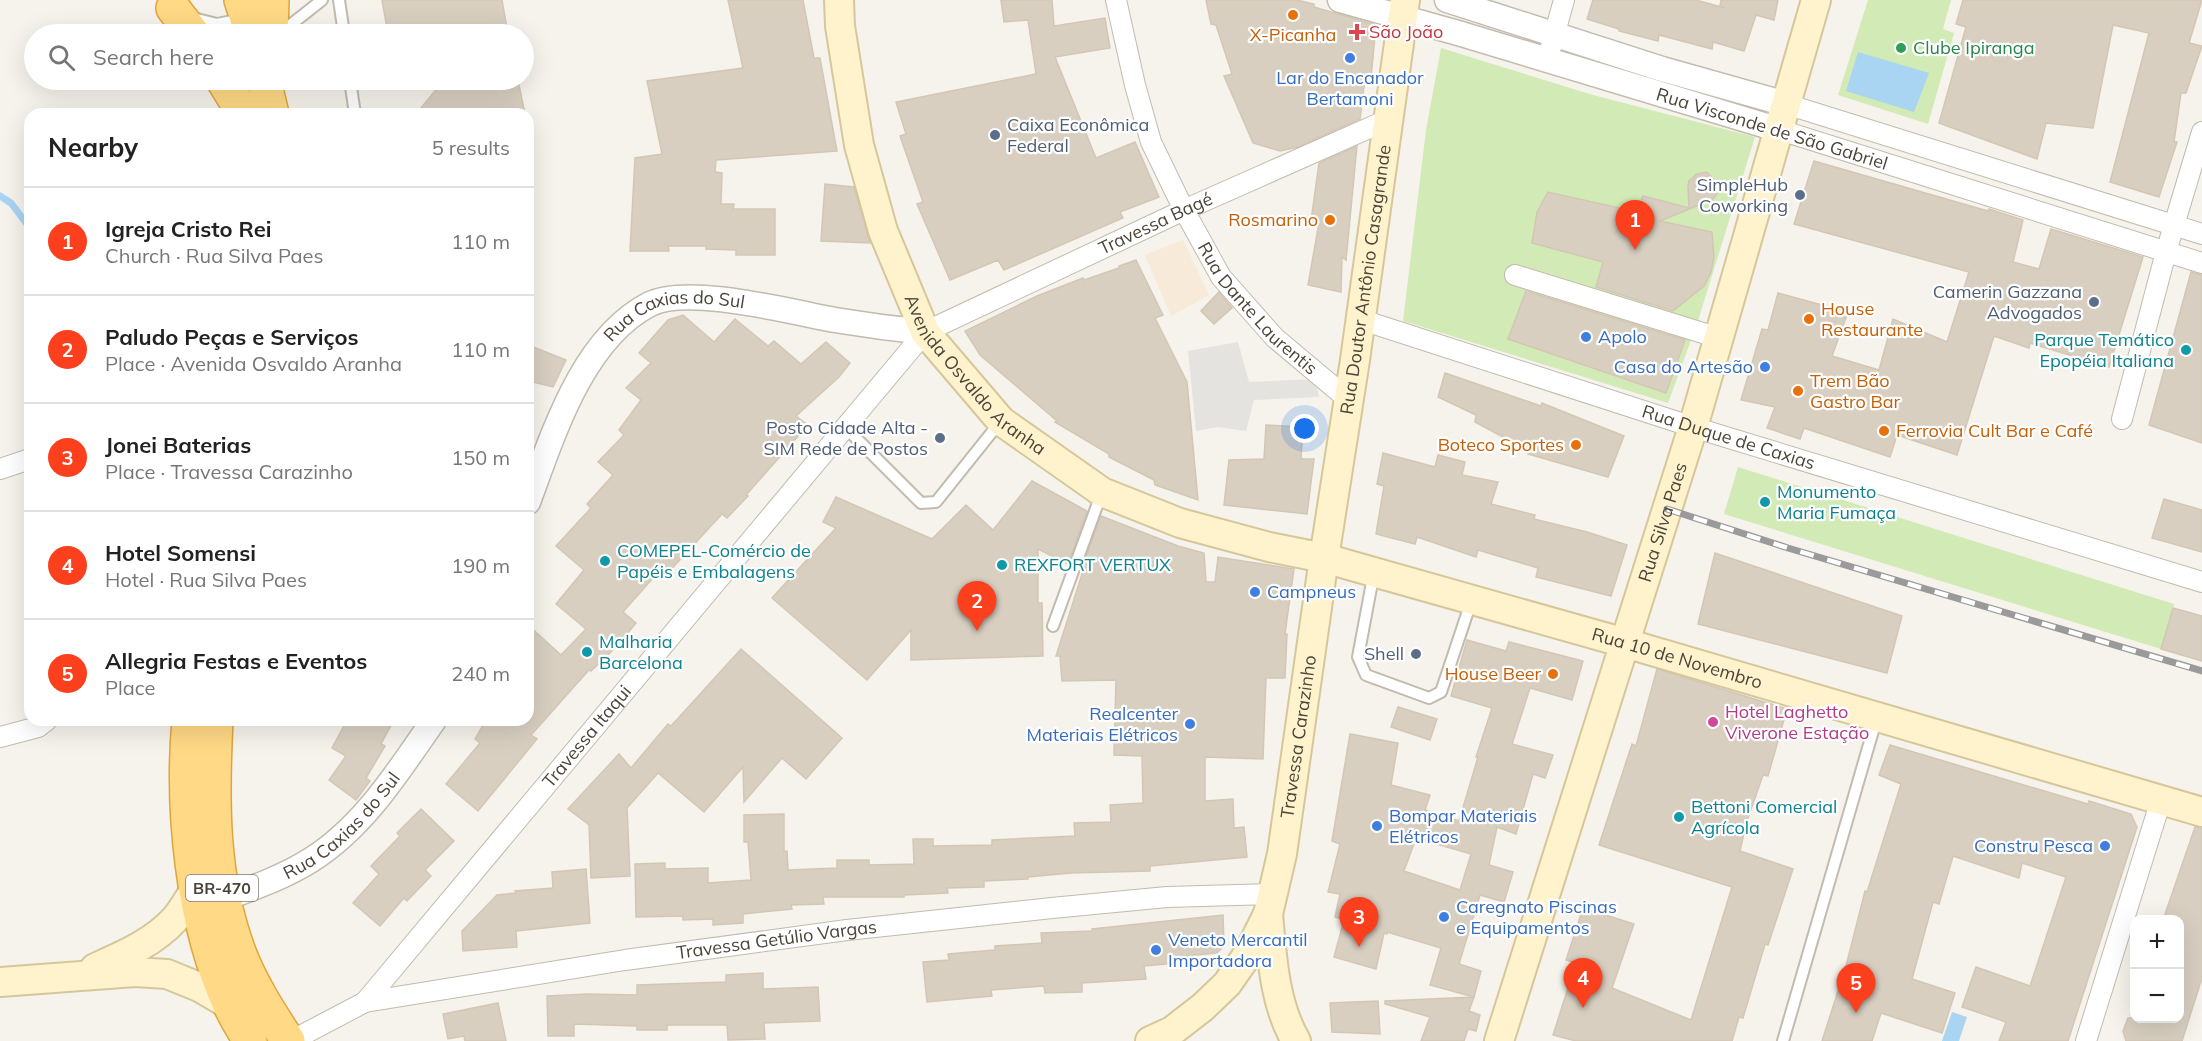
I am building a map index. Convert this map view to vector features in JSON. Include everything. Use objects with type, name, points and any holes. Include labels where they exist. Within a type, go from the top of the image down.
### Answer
[{"type":"highway","points":[[170,4],[185,24]]},
{"type":"highway","points":[[241,90],[261,101]]},
{"type":"highway","points":[[249,90],[261,101]]},
{"type":"highway","name":"BR-470","points":[[188,726],[186,804],[210,893],[260,997],[289,1041]]},
{"type":"highway","name":"BR-470","points":[[216,726],[210,952],[230,1005],[250,1041]]},
{"type":"main road","name":"Avenida Osvaldo Aranha","points":[[838,0],[840,26],[860,145],[882,231],[925,332],[1000,421],[1102,492],[1180,523],[1269,547],[1324,558]]},
{"type":"main road","name":"Rua Silva Paes","points":[[1499,1041],[1693,427],[1816,0]]},
{"type":"main road","name":"Rua Doutor Antônio Casagrande","points":[[1324,558],[1349,400],[1404,9]]},
{"type":"main road","name":"Rua 10 de Novembro","points":[[1324,558],[1625,643],[2202,812]]},
{"type":"main road","name":"Travessa Carazinho","points":[[1150,1041],[1172,1031],[1203,1007],[1227,984],[1248,954],[1270,904],[1282,854],[1324,558]]},
{"type":"main road","points":[[80,975],[138,949],[210,893]]},
{"type":"main road","name":"Travessa Carazinho","points":[[1270,904],[1277,991],[1296,1041]]},
{"type":"main road","points":[[0,982],[135,972],[167,974],[199,987],[230,1005]]},
{"type":"street","name":"Rua Dante Laurentis","points":[[1116,0],[1135,85],[1151,142],[1184,210],[1221,277],[1275,338],[1349,400]]},
{"type":"street","name":"Rua Visconde de São Gabriel","points":[[1340,0],[1404,9],[1546,61],[1652,93],[1783,117],[2202,234]]},
{"type":"street","name":"Rua Visconde de São Gabriel","points":[[1447,0],[1662,69],[1783,117],[2202,263]]},
{"type":"street","points":[[1546,61],[1564,0]]},
{"type":"street","points":[[1652,93],[1662,69]]},
{"type":"street","name":"Travessa Bagé","points":[[925,332],[1184,210],[1387,120]]},
{"type":"street","points":[[2122,420],[2173,226],[2202,132]]},
{"type":"street","points":[[1515,275],[1719,338]]},
{"type":"street","name":"Rua Caxias do Sul","points":[[534,487],[561,417],[590,364],[606,340],[627,319],[652,303],[680,297],[706,298],[925,332]]},
{"type":"street","name":"Rua Duque de Caxias","points":[[1359,320],[1693,427],[2202,582]]},
{"type":"street","name":"Travessa Itaqui","points":[[365,1002],[925,332]]},
{"type":"street","points":[[0,469],[24,461]]},
{"type":"street","points":[[0,737],[39,726]]},
{"type":"street","name":"Rua Caxias do Sul","points":[[210,893],[286,874],[327,849],[344,835],[370,807],[430,726]]},
{"type":"street","points":[[2086,1041],[2161,800]]},
{"type":"street","name":"Travessa Getúlio Vargas","points":[[289,1041],[365,1002],[625,960],[847,930],[1167,897],[1270,904]]},
{"type":"lane","points":[[292,24],[322,0]]},
{"type":"lane","points":[[339,0],[343,24]]},
{"type":"lane","points":[[170,4],[207,23],[249,15]]},
{"type":"lane","points":[[351,90],[354,108]]},
{"type":"lane","points":[[845,427],[921,503],[929,503],[936,501],[1000,421]]},
{"type":"lane","points":[[1053,626],[1102,492]]},
{"type":"lane","points":[[1374,572],[1358,657],[1366,675],[1429,698],[1441,692],[1472,600]]},
{"type":"lane","points":[[1783,1041],[1877,717]]},
{"type":"shaded area","points":[[1183,240],[1209,295],[1171,316],[1145,255]]},
{"type":"shaded area","points":[[1238,342],[1249,382],[1315,379],[1319,397],[1254,400],[1246,431],[1218,427],[1196,431],[1188,351]]},
{"type":"green space","name":"Clube Ipiranga","points":[[1868,0],[1951,0],[1943,29],[1954,33],[1928,124],[1838,95]]},
{"type":"green space","points":[[1441,48],[1593,95],[1755,137],[1697,324],[1668,403],[1403,321],[1426,130]]},
{"type":"green space","points":[[1738,467],[2174,604],[2161,649],[1724,514]]},
{"type":"water","points":[[1858,52],[1929,73],[1914,112],[1846,91]]},
{"type":"water","points":[[1952,1012],[1967,1017],[1959,1041],[1942,1041]]},
{"type":"building","points":[[382,0],[502,0],[506,24],[386,24]]},
{"type":"building","points":[[728,0],[803,0],[814,58],[820,58],[837,151],[716,160],[715,172],[722,173],[721,204],[734,204],[733,209],[775,209],[775,255],[736,255],[736,250],[706,249],[706,246],[668,246],[669,251],[630,251],[635,158],[662,154],[647,81],[743,68]]},
{"type":"building","points":[[1001,0],[1052,0],[1054,26],[1105,18],[1110,48],[1055,57],[1096,158],[1135,142],[1159,197],[1120,212],[1123,218],[1004,270],[998,260],[950,280],[917,204],[923,202],[900,136],[906,134],[896,102],[1036,74],[1028,20],[1004,22]]},
{"type":"building","points":[[1206,0],[1297,0],[1376,25],[1371,78],[1365,78],[1360,119],[1298,147],[1280,151],[1253,143],[1224,76],[1232,74],[1216,25],[1211,24]]},
{"type":"building","points":[[1593,0],[1696,0],[1725,8],[1720,6],[1721,0],[1778,0],[1774,20],[1756,15],[1744,51],[1713,42],[1712,49],[1659,35],[1658,41],[1619,31],[1619,29],[1587,19]]},
{"type":"building","points":[[1963,0],[2202,0],[2189,43],[2202,46],[2186,93],[2181,93],[2174,142],[2177,142],[2159,197],[2110,182],[2149,33],[2113,25],[2093,128],[2046,123],[2037,159],[1939,123],[1966,27],[1956,24]]},
{"type":"building","points":[[436,90],[520,90],[524,108],[421,108]]},
{"type":"building","points":[[1357,146],[1346,260],[1342,257],[1341,292],[1308,285],[1319,223],[1311,221],[1319,163]]},
{"type":"building","points":[[1814,161],[2023,220],[2013,262],[2039,269],[2051,229],[2143,257],[2109,367],[2030,343],[2029,348],[1994,336],[1957,455],[1897,435],[1890,457],[1804,428],[1800,439],[1767,428],[1775,407],[1741,400],[1762,329],[1768,330],[1778,293],[1848,312],[1832,356],[1879,370],[1893,319],[1947,342],[1969,272],[1794,224]]},
{"type":"building","points":[[1707,172],[1717,183],[1715,197],[1660,221],[1712,232],[1714,257],[1711,272],[1704,286],[1673,311],[1596,287],[1603,262],[1532,243],[1537,212],[1548,192],[1637,212],[1643,196],[1689,208],[1689,181],[1697,174]]},
{"type":"building","points":[[825,184],[854,187],[870,243],[821,241]]},
{"type":"building","points":[[1136,260],[1163,315],[1155,318],[1187,382],[1198,500],[1155,485],[1154,480],[1109,457],[1109,454],[1055,422],[1057,421],[980,355],[965,331],[1037,296]]},
{"type":"building","name":"Parque Temático Epopéia Italiana","points":[[2191,272],[2202,275],[2202,443],[2149,425]]},
{"type":"building","points":[[1526,291],[1685,340],[1666,393],[1508,339]]},
{"type":"building","points":[[1219,292],[1232,308],[1214,324],[1201,311]]},
{"type":"building","points":[[683,315],[714,342],[735,319],[768,346],[774,341],[801,364],[826,342],[850,363],[839,377],[796,416],[808,425],[746,495],[748,496],[727,518],[722,514],[666,575],[660,570],[623,612],[636,623],[615,648],[591,671],[589,670],[531,735],[537,739],[478,811],[446,784],[480,743],[475,739],[483,726],[534,726],[534,630],[561,655],[586,629],[556,604],[584,570],[556,546],[591,508],[587,504],[613,475],[598,462],[624,435],[619,430],[641,400],[626,388],[651,363],[639,353],[668,320]]},
{"type":"building","points":[[534,347],[566,360],[553,387],[534,382]]},
{"type":"building","points":[[1445,373],[1541,406],[1542,403],[1624,436],[1608,477],[1528,454],[1529,451],[1475,422],[1476,415],[1438,397]]},
{"type":"building","points":[[1266,425],[1303,427],[1301,459],[1314,459],[1307,514],[1224,505],[1229,460],[1264,459]]},
{"type":"building","points":[[1383,453],[1435,467],[1438,455],[1465,462],[1462,475],[1498,482],[1491,504],[1535,515],[1534,519],[1627,545],[1611,596],[1536,577],[1538,568],[1478,550],[1476,557],[1417,537],[1415,544],[1376,534],[1384,486],[1377,484]]},
{"type":"building","points":[[1032,481],[1087,511],[1068,564],[1038,549],[1038,603],[1042,603],[1043,656],[911,660],[911,630],[867,680],[772,598],[836,528],[823,522],[836,497],[932,539],[966,505],[993,530]]},
{"type":"building","points":[[2164,499],[2202,510],[2202,552],[2152,538]]},
{"type":"building","points":[[1101,516],[1178,546],[1204,553],[1206,582],[1215,582],[1218,557],[1294,569],[1285,634],[1287,634],[1285,678],[1266,678],[1263,759],[1205,757],[1205,801],[1233,799],[1234,828],[1244,827],[1247,857],[1150,866],[1150,871],[1071,873],[1028,877],[1028,879],[984,881],[984,887],[947,888],[948,893],[904,895],[904,897],[823,897],[824,904],[791,905],[792,909],[743,914],[743,923],[713,925],[713,919],[683,920],[683,916],[636,917],[635,864],[665,863],[665,869],[708,868],[708,883],[751,880],[748,842],[744,842],[744,815],[784,814],[784,852],[787,851],[788,870],[837,868],[837,860],[869,860],[869,865],[914,864],[913,839],[933,839],[933,846],[992,845],[992,840],[1075,836],[1074,823],[1111,822],[1110,805],[1143,803],[1142,756],[1114,755],[1116,680],[1062,681],[1060,656],[1056,656],[1083,571],[1081,570]]},
{"type":"building","points":[[1715,553],[1902,616],[1887,673],[1698,624]]},
{"type":"building","points":[[2173,608],[2202,616],[2202,661],[2161,649]]},
{"type":"building","points":[[1467,640],[1506,651],[1509,642],[1583,661],[1572,700],[1530,688],[1512,744],[1553,755],[1545,778],[1533,774],[1516,834],[1497,827],[1489,865],[1513,872],[1504,902],[1480,895],[1459,964],[1481,971],[1474,997],[1430,985],[1441,948],[1387,932],[1387,934],[1384,933],[1376,969],[1334,957],[1344,920],[1335,917],[1340,894],[1328,892],[1340,844],[1332,841],[1350,734],[1398,743],[1391,785],[1430,795],[1425,810],[1459,821],[1492,708],[1451,696]],"holes":[[[1416,838],[1471,854],[1460,890],[1404,871]]]},
{"type":"building","points":[[741,649],[842,738],[806,779],[782,758],[744,802],[743,767],[704,812],[658,773],[627,808],[630,876],[591,878],[589,825],[568,809],[619,754],[631,768],[668,724],[671,726]]},
{"type":"building","points":[[1657,669],[1787,709],[1768,776],[1763,775],[1746,824],[1740,851],[1793,869],[1768,945],[1765,944],[1743,1018],[1739,1017],[1732,1041],[1576,1041],[1553,1035],[1576,963],[1566,960],[1583,908],[1634,924],[1612,988],[1691,1020],[1732,887],[1599,845],[1632,744],[1636,746]]},
{"type":"building","points":[[1398,707],[1437,719],[1430,740],[1391,727]]},
{"type":"building","points":[[344,726],[391,726],[381,744],[385,746],[366,778],[370,781],[356,800],[329,780],[346,756],[332,748]]},
{"type":"building","points":[[1890,745],[2088,804],[2089,801],[2131,814],[2137,827],[2068,1041],[1999,1041],[2006,1022],[1962,1007],[1976,967],[2030,986],[2066,877],[2022,863],[2019,878],[1953,856],[1939,904],[1933,902],[1912,979],[1955,993],[1942,1033],[1881,1013],[1872,1041],[1822,1041],[1846,966],[1865,891],[1867,892],[1901,784],[1879,775]]},
{"type":"building","points":[[421,809],[454,841],[425,870],[431,876],[407,901],[404,898],[380,926],[353,903],[379,874],[371,866],[400,836],[397,833]]},
{"type":"building","points":[[2195,827],[2202,828],[2202,978],[2182,1041],[2126,1041],[2123,1031],[2128,1018],[2130,1018],[2130,1023],[2184,1023],[2184,915],[2165,915]]},
{"type":"building","points":[[586,869],[590,923],[516,931],[517,947],[463,951],[462,931],[497,895],[553,888],[552,872]]},
{"type":"building","points":[[1223,915],[1224,946],[1217,953],[1186,956],[1187,962],[1144,966],[1146,979],[1082,983],[1082,992],[1045,993],[1044,986],[991,990],[992,996],[927,1002],[923,962],[949,960],[948,954],[995,950],[995,946],[1042,943],[1041,933],[1092,931],[1092,929]]},
{"type":"building","points":[[763,973],[763,989],[818,987],[820,1021],[764,1023],[765,1039],[728,1040],[727,1025],[667,1025],[667,1030],[637,1030],[637,1026],[574,1024],[574,1036],[548,1036],[547,996],[637,995],[637,985],[726,982],[726,975]]},
{"type":"building","points":[[1474,997],[1469,1011],[1480,1015],[1476,1031],[1468,1029],[1464,1041],[1421,1041],[1430,1017],[1385,1004],[1385,1001]]},
{"type":"building","points":[[1378,1001],[1380,1034],[1332,1032],[1330,1003]]},
{"type":"building","points":[[498,1003],[506,1041],[465,1041],[464,1036],[448,1039],[443,1014]]},
{"type":"waterway","points":[[0,196],[11,203],[24,220]]},
{"type":"railway","points":[[1667,509],[1788,548],[2202,671]]},
{"type":"place","name":"X-Picanha","points":[[1293,15]]},
{"type":"place","name":"São João","points":[[1357,32]]},
{"type":"place","name":"Clube Ipiranga","points":[[1901,48]]},
{"type":"place","name":"Lar do Encanador Bertamoni","points":[[1350,58]]},
{"type":"place","name":"Caixa Econômica Federal","points":[[995,135]]},
{"type":"place","name":"SimpleHub Coworking","points":[[1800,195]]},
{"type":"place","name":"Rosmarino","points":[[1330,220]]},
{"type":"place","name":"Igreja Cristo Rei","points":[[1635,250]]},
{"type":"place","name":"Camerin Gazzana Advogados","points":[[2094,302]]},
{"type":"place","name":"House Restaurante","points":[[1809,319]]},
{"type":"place","name":"Apolo","points":[[1586,337]]},
{"type":"place","name":"Parque Temático Epopéia Italiana","points":[[2186,350]]},
{"type":"place","name":"Casa do Artesão","points":[[1765,367]]},
{"type":"place","name":"Trem Bão Gastro Bar","points":[[1798,391]]},
{"type":"place","name":"Ferrovia Cult Bar e Café","points":[[1884,431]]},
{"type":"place","name":"Posto Cidade Alta - SIM Rede de Postos","points":[[940,438]]},
{"type":"place","name":"Boteco Sportes","points":[[1576,445]]},
{"type":"place","name":"Monumento Maria Fumaça","points":[[1765,502]]},
{"type":"place","name":"COMEPEL-Comércio de Papéis e Embalagens","points":[[605,561]]},
{"type":"place","name":"REXFORT VERTUX","points":[[1002,565]]},
{"type":"place","name":"Campneus","points":[[1255,592]]},
{"type":"place","name":"Paludo Peças e Serviços","points":[[977,631]]},
{"type":"place","name":"Malharia Barcelona","points":[[587,652]]},
{"type":"place","name":"Shell","points":[[1416,654]]},
{"type":"place","name":"House Beer","points":[[1553,674]]},
{"type":"place","name":"Hotel Laghetto Viverone Estação","points":[[1713,722]]},
{"type":"place","name":"Realcenter Materiais Elétricos","points":[[1190,724]]},
{"type":"place","name":"Bettoni Comercial Agrícola","points":[[1679,817]]},
{"type":"place","name":"Bompar Materiais Elétricos","points":[[1377,826]]},
{"type":"place","name":"Constru Pesca","points":[[2105,846]]},
{"type":"place","name":"Caregnato Piscinas e Equipamentos","points":[[1444,917]]},
{"type":"place","name":"Jonei Baterias","points":[[1359,947]]},
{"type":"place","name":"Veneto Mercantil Importadora","points":[[1156,950]]},
{"type":"place","name":"Hotel Somensi","points":[[1583,1008]]},
{"type":"place","name":"Allegria Festas e Eventos","points":[[1856,1013]]}]
